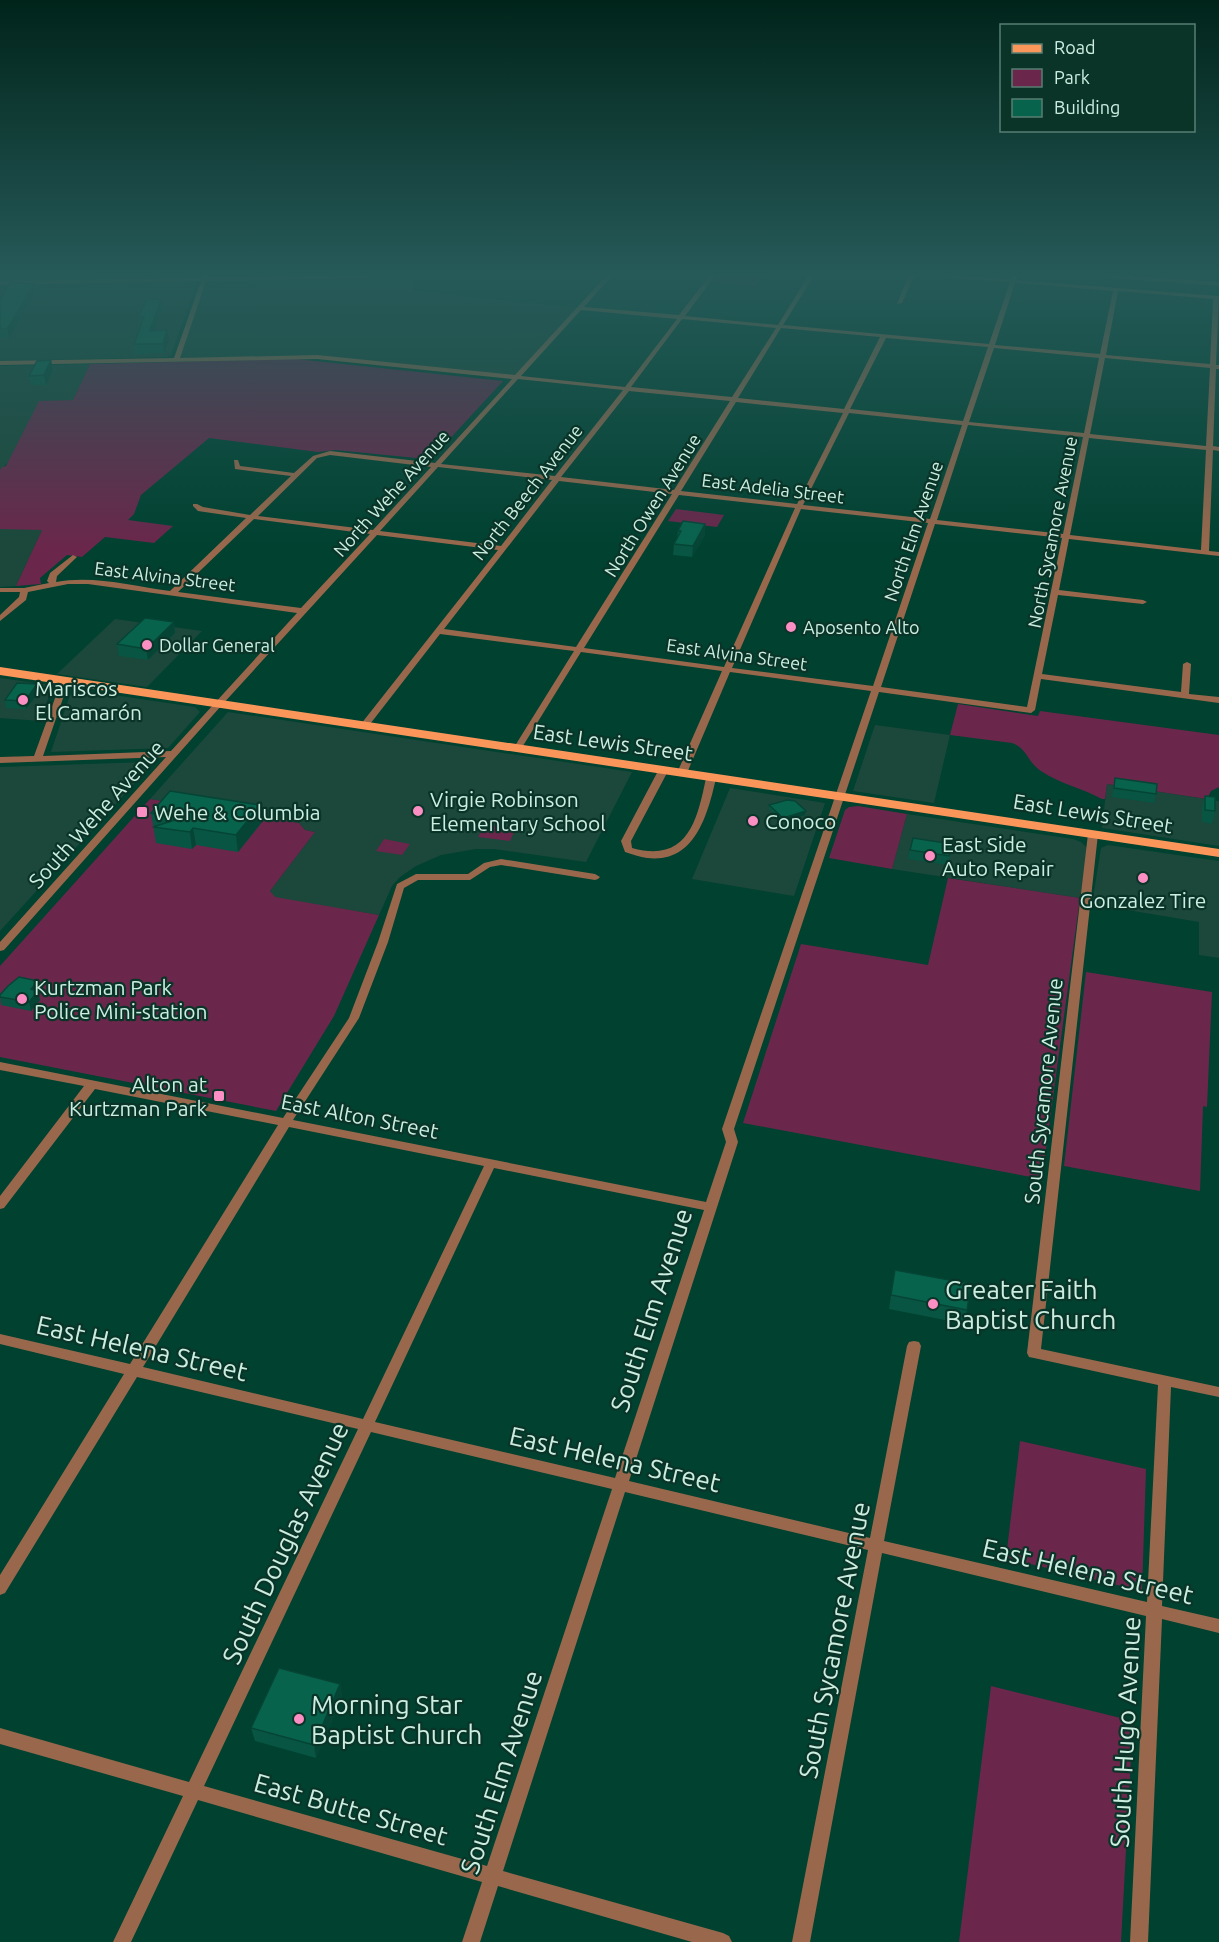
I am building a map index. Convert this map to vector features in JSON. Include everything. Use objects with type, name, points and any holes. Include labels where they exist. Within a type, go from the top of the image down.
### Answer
[{"type":"main road","name":"East Lewis Street","points":[[0,672],[1219,853]]},
{"type":"street","points":[[409,367],[1219,449]]},
{"type":"street","name":"North Wehe Avenue","points":[[218,704],[526,367]]},
{"type":"street","name":"North Beech Avenue","points":[[364,726],[644,367]]},
{"type":"street","name":"North Owen Avenue","points":[[517,749],[757,367]]},
{"type":"street","points":[[682,773],[799,506],[868,367]]},
{"type":"street","name":"North Elm Avenue","points":[[840,797],[985,367]]},
{"type":"street","name":"North Sycamore Avenue","points":[[1031,710],[1101,367]]},
{"type":"street","points":[[1206,552],[1216,367]]},
{"type":"street","name":"East Adelia Street","points":[[296,475],[315,457],[324,453],[1219,554]]},
{"type":"street","points":[[236,461],[237,468],[296,475]]},
{"type":"street","points":[[172,593],[296,475]]},
{"type":"street","points":[[195,505],[213,512],[250,518],[502,548]]},
{"type":"street","points":[[54,584],[51,581],[53,575],[73,557]]},
{"type":"street","name":"East Alvina Street","points":[[0,590],[24,590],[54,584],[88,582],[303,611]]},
{"type":"street","points":[[0,620],[23,598],[24,590]]},
{"type":"street","points":[[1056,592],[1143,602]]},
{"type":"street","name":"East Alvina Street","points":[[438,631],[1031,710]]},
{"type":"street","points":[[1185,696],[1187,664]]},
{"type":"street","points":[[1038,676],[1219,700]]},
{"type":"street","points":[[37,759],[65,681]]},
{"type":"street","name":"South Wehe Avenue","points":[[0,948],[218,704]]},
{"type":"street","points":[[0,760],[173,754]]},
{"type":"street","points":[[663,771],[626,841],[628,850],[638,854],[665,856],[682,847],[703,813],[711,778]]},
{"type":"street","name":"South Elm Avenue","points":[[471,1942],[622,1486],[732,1142],[728,1129],[840,797]]},
{"type":"street","name":"South Sycamore Avenue","points":[[1093,834],[1034,1353],[1165,1381]]},
{"type":"street","points":[[0,1588],[286,1122],[354,1018],[383,942],[400,886],[416,877],[470,877],[487,866],[501,862],[595,877]]},
{"type":"street","name":"East Alton Street","points":[[0,1065],[711,1207]]},
{"type":"street","points":[[0,1205],[92,1084]]},
{"type":"street","name":"South Douglas Avenue","points":[[122,1942],[491,1163]]},
{"type":"street","name":"East Helena Street","points":[[0,1339],[1219,1626]]},
{"type":"street","name":"South Sycamore Avenue","points":[[801,1942],[914,1346]]},
{"type":"street","points":[[1165,1381],[1219,1392]]},
{"type":"street","name":"South Hugo Avenue","points":[[1139,1942],[1165,1381]]},
{"type":"street","name":"East Butte Street","points":[[0,1736],[723,1942]]},
{"type":"shaded area","points":[[0,367],[89,367],[73,400],[0,470]]},
{"type":"shaded area","points":[[413,367],[526,367],[516,377]]},
{"type":"shaded area","points":[[0,529],[42,530],[16,586],[0,587]]},
{"type":"shaded area","points":[[115,619],[202,631],[147,687],[57,674]]},
{"type":"shaded area","points":[[0,678],[50,685],[52,688],[40,721],[0,718]]},
{"type":"shaded area","points":[[80,690],[195,707],[200,712],[168,748],[51,752],[70,695]]},
{"type":"shaded area","name":"Virgie Robinson Elementary School","points":[[228,712],[632,772],[586,862],[494,849],[476,849],[441,855],[416,866],[400,877],[392,886],[379,915],[275,898],[270,891],[315,832],[305,830],[299,823],[150,799]]},
{"type":"shaded area","points":[[875,725],[950,735],[934,803],[853,791]]},
{"type":"shaded area","points":[[147,762],[151,765],[0,931],[0,767]]},
{"type":"shaded area","points":[[1107,784],[1219,801],[1219,846],[1102,828]]},
{"type":"shaded area","points":[[730,788],[825,803],[794,896],[692,879]]},
{"type":"shaded area","points":[[907,814],[1081,842],[1088,849],[1080,898],[892,869]]},
{"type":"shaded area","points":[[1108,845],[1219,861],[1219,958],[1199,955],[1199,922],[1092,904],[1101,848]]},
{"type":"green space","points":[[89,367],[368,367],[503,381],[432,458],[427,459],[335,450],[318,452],[209,438],[141,495],[134,514],[128,520],[173,526],[154,543],[105,537],[82,557],[67,555],[40,578],[41,584],[16,586],[42,530],[0,529],[0,470],[6,466],[39,401],[73,400]]},
{"type":"green space","points":[[676,509],[724,515],[717,527],[668,521]]},
{"type":"green space","points":[[958,704],[1038,716],[1040,711],[1219,735],[1219,787],[1211,791],[1207,799],[1107,784],[1105,799],[1102,799],[1041,771],[1017,745],[950,735]]},
{"type":"green space","points":[[150,799],[299,823],[305,830],[315,832],[270,891],[275,897],[379,915],[334,1016],[276,1111],[0,1057],[0,966]]},
{"type":"green space","points":[[858,806],[907,814],[892,869],[829,858],[845,810]]},
{"type":"green space","points":[[484,825],[516,828],[510,841],[478,837]]},
{"type":"green space","points":[[384,839],[410,844],[402,855],[376,851]]},
{"type":"green space","points":[[948,878],[1080,898],[1042,1179],[743,1123],[801,944],[928,965]]},
{"type":"green space","points":[[1086,972],[1212,992],[1207,1107],[1203,1106],[1200,1191],[1064,1166]]},
{"type":"green space","points":[[1020,1441],[1146,1469],[1142,1591],[1006,1558]]},
{"type":"green space","points":[[991,1686],[1133,1721],[1121,1942],[959,1942]]},
{"type":"building","points":[[34,367],[48,367],[44,375],[29,376]]},
{"type":"building","points":[[683,521],[705,524],[693,546],[674,544]]},
{"type":"building","points":[[145,618],[174,622],[146,649],[117,644]]},
{"type":"building","points":[[17,683],[37,684],[25,701],[5,700]]},
{"type":"building","points":[[1115,778],[1157,784],[1156,794],[1114,788]]},
{"type":"building","points":[[170,791],[260,805],[236,835],[193,828],[190,832],[153,827],[181,818],[151,813]]},
{"type":"building","points":[[1205,796],[1215,797],[1215,811],[1205,810]]},
{"type":"building","name":"Conoco","points":[[787,800],[795,801],[806,811],[783,818],[769,805]]},
{"type":"building","points":[[913,838],[952,844],[949,856],[910,850]]},
{"type":"building","points":[[19,977],[38,981],[31,989],[38,991],[29,1002],[0,997],[8,986]]},
{"type":"building","points":[[895,1270],[971,1284],[967,1310],[891,1295]]},
{"type":"building","name":"Morning Star Baptist Church","points":[[279,1668],[340,1684],[314,1745],[251,1728]]},
{"type":"place","name":"Aposento Alto","points":[[791,627]]},
{"type":"place","name":"Dollar General","points":[[147,645]]},
{"type":"place","name":"Mariscos El Camarón","points":[[23,700]]},
{"type":"place","name":"Virgie Robinson Elementary School","points":[[418,811]]},
{"type":"place","name":"Wehe & Columbia","points":[[142,812]]},
{"type":"place","name":"Conoco","points":[[753,821]]},
{"type":"place","name":"East Side Auto Repair","points":[[930,856]]},
{"type":"place","name":"Gonzalez Tire","points":[[1143,878]]},
{"type":"place","name":"Kurtzman Park Police Mini-station","points":[[22,999]]},
{"type":"place","name":"Alton at Kurtzman Park","points":[[219,1096]]},
{"type":"place","name":"Greater Faith Baptist Church","points":[[933,1304]]},
{"type":"place","name":"Morning Star Baptist Church","points":[[299,1719]]}]
